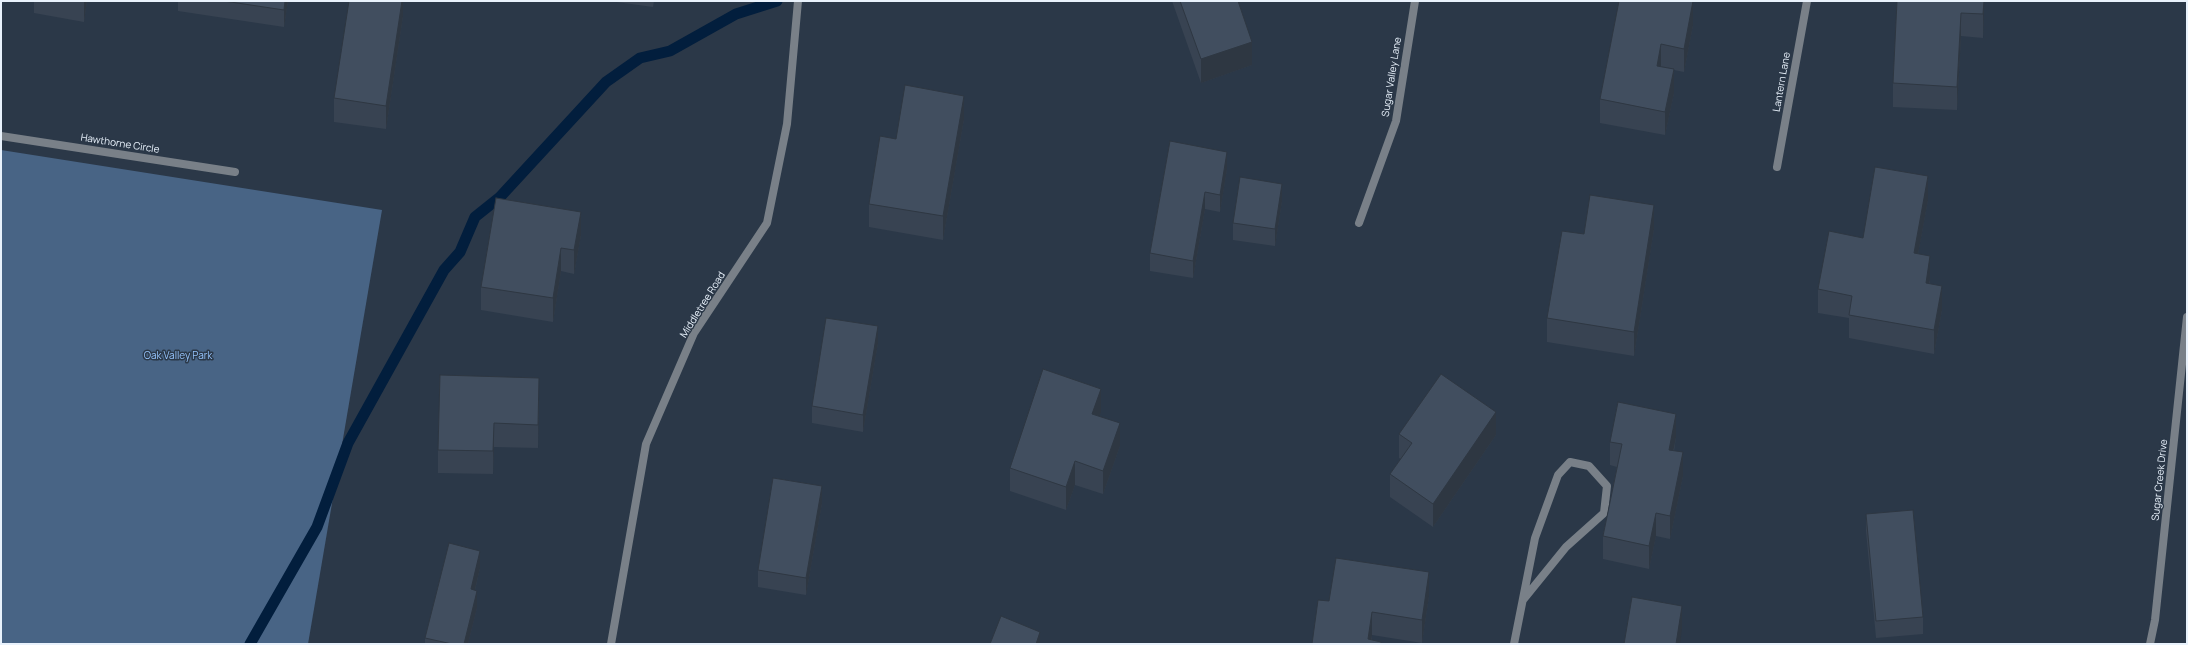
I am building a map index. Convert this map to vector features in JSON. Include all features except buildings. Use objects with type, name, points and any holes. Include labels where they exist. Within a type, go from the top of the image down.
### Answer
[{"type":"street","name":"Middletree Road","points":[[612,644],[646,444],[694,333],[767,223],[786,124],[798,1]]},
{"type":"street","name":"Sugar Valley Lane","points":[[1359,223],[1396,121],[1415,1]]},
{"type":"street","name":"Lantern Lane","points":[[1776,167],[1807,1]]},
{"type":"street","name":"Hawthorne Circle","points":[[1,136],[235,172]]},
{"type":"street","name":"Sugar Creek Drive","points":[[2150,644],[2156,612],[2187,317]]},
{"type":"street","points":[[1514,644],[1535,538],[1558,474],[1570,462],[1589,466],[1606,486],[1604,513],[1566,547],[1523,600]]},
{"type":"green space","name":"Oak Valley Park","points":[[1,150],[382,210],[308,644],[1,644]]},
{"type":"waterway","points":[[250,644],[317,527],[348,443],[444,270],[460,252],[475,217],[500,197],[606,82],[640,58],[670,51],[736,14],[777,1]]}]
